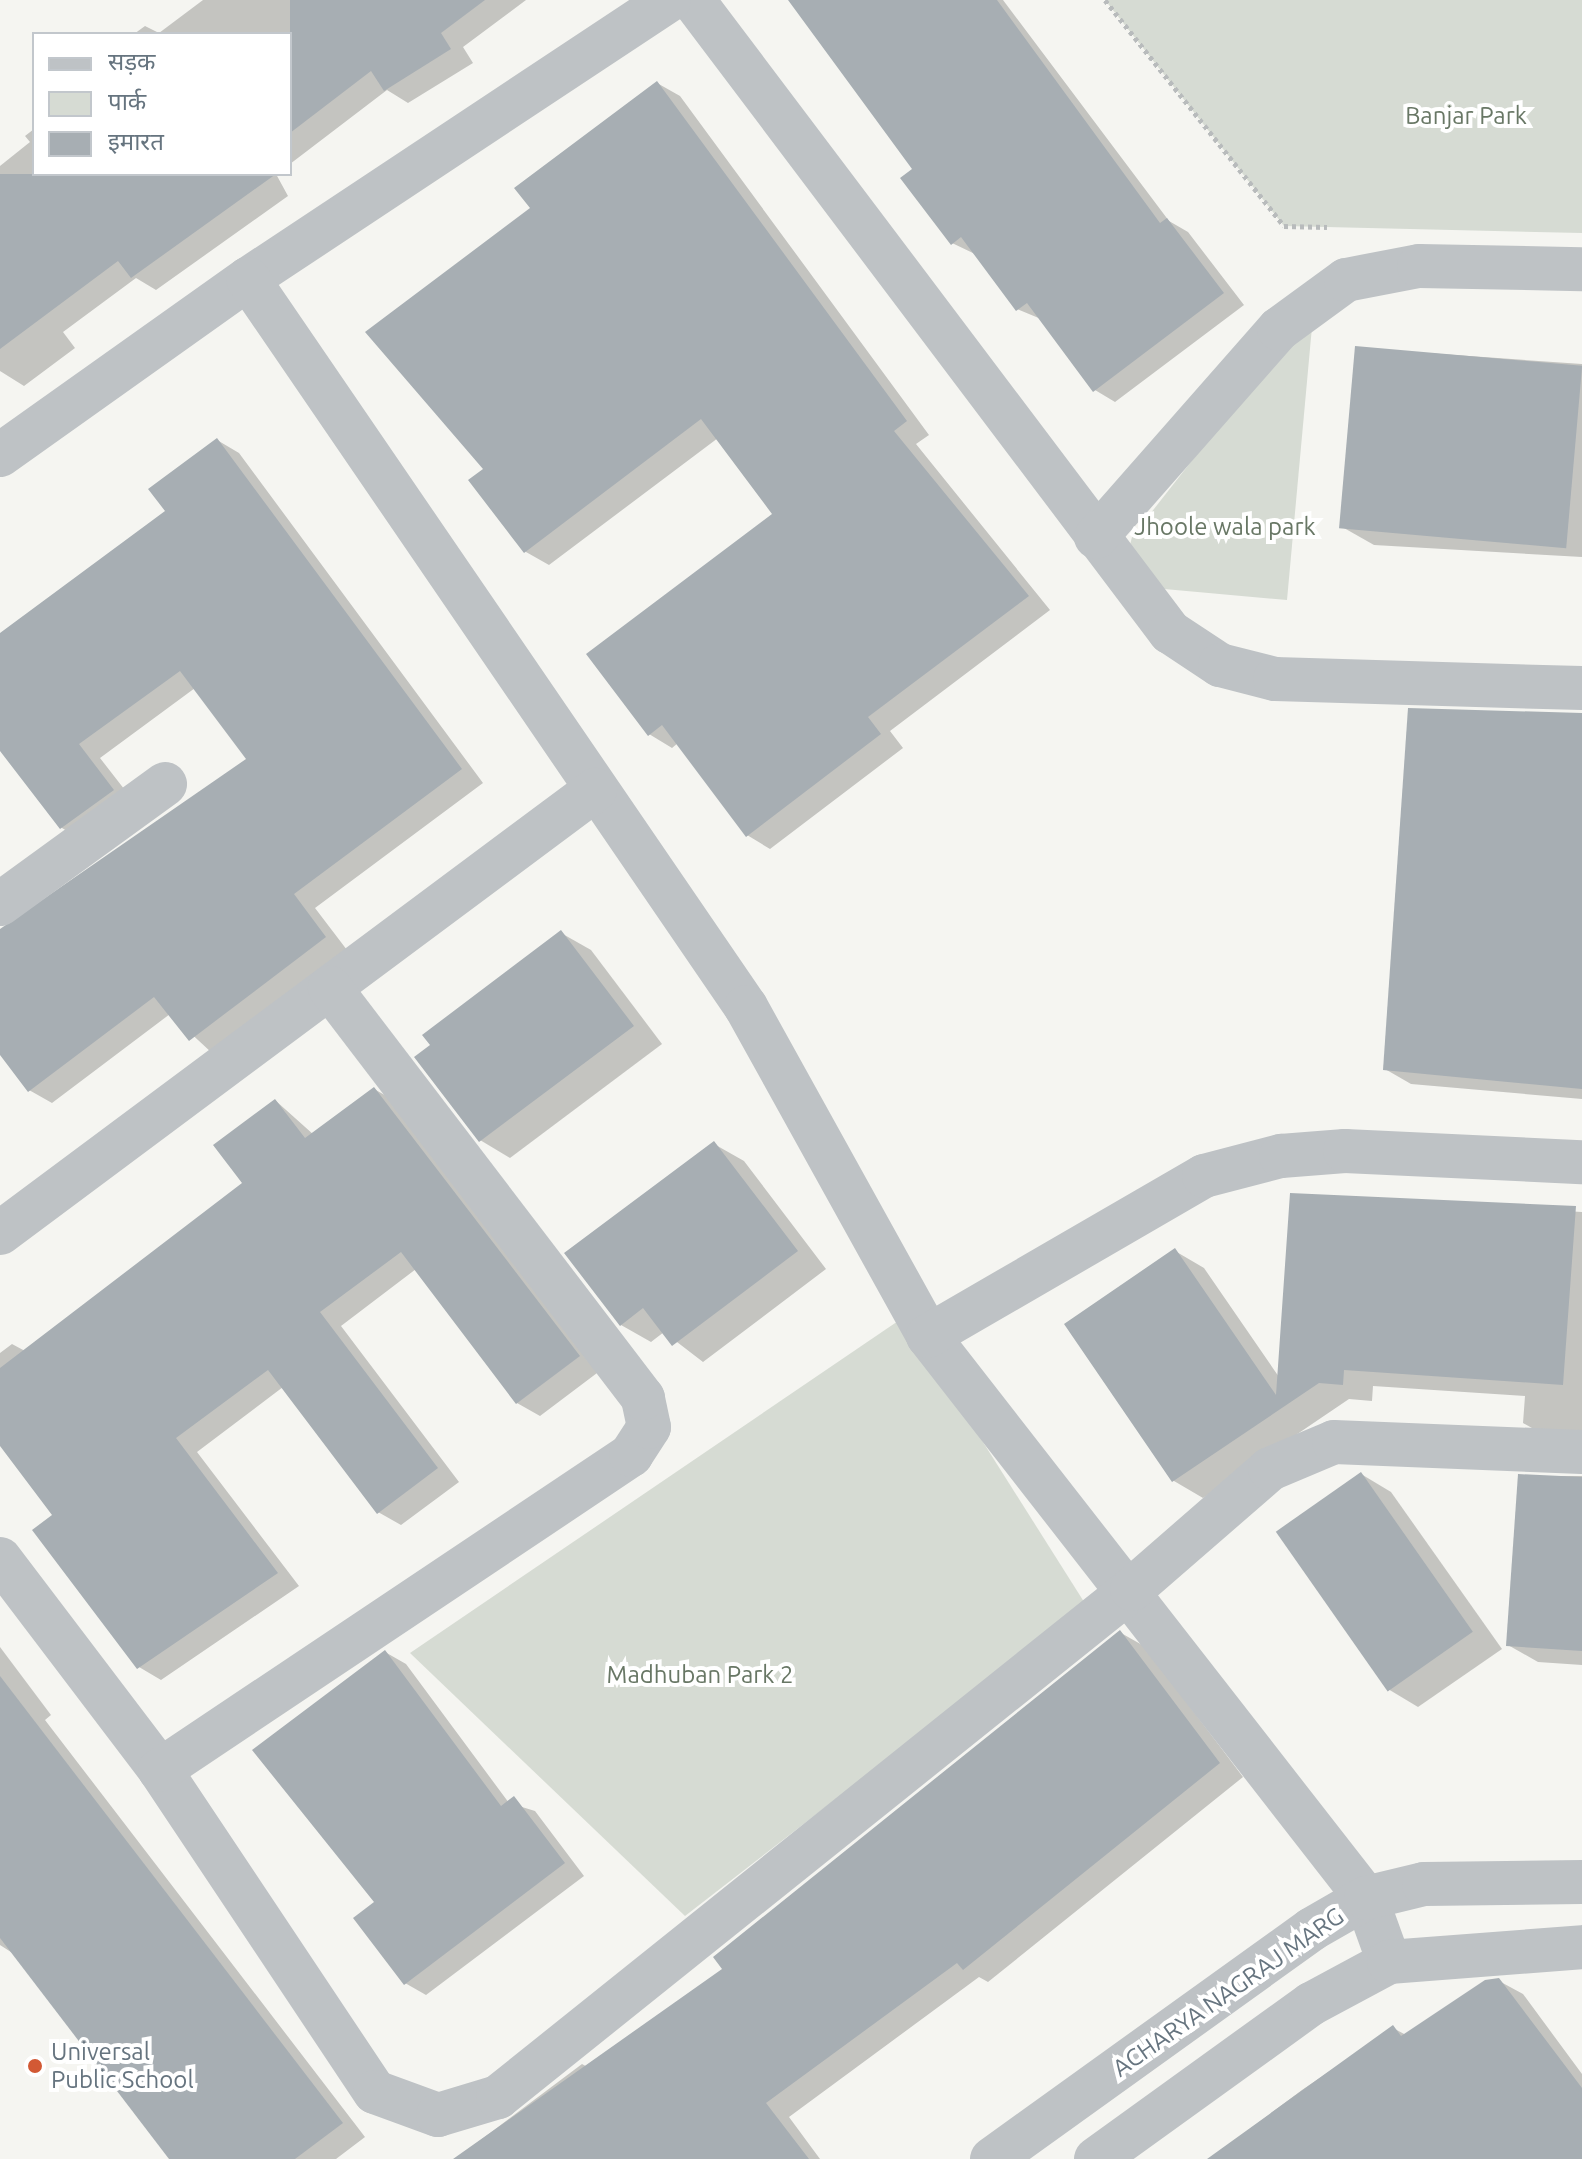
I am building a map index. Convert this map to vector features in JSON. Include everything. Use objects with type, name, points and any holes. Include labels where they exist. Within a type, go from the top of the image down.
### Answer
[{"type":"street","points":[[0,455],[248,279],[669,0]]},
{"type":"street","points":[[693,0],[1170,632],[1220,665],[1275,679],[1582,688]]},
{"type":"street","points":[[1096,537],[1279,329],[1346,280],[1419,266],[1582,269]]},
{"type":"street","points":[[248,279],[746,1007],[928,1336],[1132,1589],[1366,1898],[1389,1962]]},
{"type":"street","points":[[0,904],[165,784]]},
{"type":"street","points":[[0,1233],[595,790]]},
{"type":"street","points":[[160,1770],[631,1455],[649,1427],[643,1398],[330,988]]},
{"type":"street","points":[[928,1336],[1204,1176],[1281,1156],[1345,1151],[1582,1162]]},
{"type":"street","points":[[0,1559],[160,1770],[375,2092],[438,2115],[498,2097],[1132,1589],[1270,1469],[1334,1442],[1582,1452]]},
{"type":"street","name":"ACHARYA NAGRAJ MARG","points":[[992,2159],[1312,1929],[1366,1898],[1424,1884],[1582,1882]]},
{"type":"street","points":[[1096,2159],[1311,2004],[1389,1962],[1582,1947]]},
{"type":"path","points":[[1105,0],[1284,226],[1331,227]]},
{"type":"green space","name":"Banjar Park","points":[[1105,0],[1582,0],[1582,233],[1284,226]]},
{"type":"green space","name":"Jhoole wala park","points":[[1314,305],[1287,600],[1120,585],[1132,537]]},
{"type":"green space","name":"Madhuban Park 2","points":[[904,1317],[1086,1605],[685,1916],[410,1653]]},
{"type":"building","points":[[290,0],[485,0],[441,33],[451,49],[384,91],[371,71],[292,131]]},
{"type":"building","points":[[788,0],[997,0],[1160,223],[1167,218],[1224,293],[1093,392],[1027,303],[1016,311],[961,237],[951,245],[900,178],[912,169]]},
{"type":"building","points":[[657,81],[907,421],[894,431],[1029,596],[868,717],[881,734],[746,837],[662,725],[648,736],[586,654],[772,514],[701,419],[524,553],[468,480],[483,469],[365,332],[530,208],[514,188]]},
{"type":"building","points":[[0,174],[273,176],[131,278],[118,261],[0,349]]},
{"type":"building","points":[[1355,346],[1582,366],[1566,548],[1339,528]]},
{"type":"building","points":[[217,438],[462,769],[294,894],[326,937],[189,1041],[154,997],[28,1092],[0,1055],[0,929],[246,759],[180,671],[79,744],[114,790],[60,829],[0,751],[0,633],[165,511],[148,489]]},
{"type":"building","points":[[1408,708],[1582,713],[1582,1089],[1383,1070]]},
{"type":"building","points":[[561,930],[634,1026],[479,1142],[414,1057],[430,1045],[422,1035]]},
{"type":"building","points":[[374,1087],[580,1356],[516,1404],[401,1252],[320,1312],[438,1468],[377,1514],[268,1370],[176,1438],[278,1573],[137,1669],[32,1530],[52,1515],[0,1446],[0,1368],[242,1183],[213,1145],[275,1099],[305,1138]]},
{"type":"building","points":[[714,1141],[798,1251],[672,1346],[643,1308],[620,1326],[564,1253]]},
{"type":"building","points":[[1290,1193],[1576,1206],[1563,1385],[1344,1370],[1343,1385],[1319,1383],[1172,1482],[1064,1324],[1175,1248],[1276,1395]]},
{"type":"building","points":[[1361,1472],[1473,1632],[1388,1691],[1276,1532]]},
{"type":"building","points":[[1518,1474],[1582,1477],[1582,1651],[1506,1646]]},
{"type":"building","points":[[1120,1630],[1220,1763],[963,1970],[957,1963],[766,2103],[809,2159],[453,2159],[722,1969],[713,1957]]},
{"type":"building","points":[[385,1650],[501,1806],[514,1796],[565,1863],[404,1985],[353,1918],[374,1902],[252,1750]]},
{"type":"building","points":[[0,1676],[343,2123],[295,2159],[169,2159],[0,1938]]},
{"type":"building","points":[[1499,1978],[1582,2088],[1582,2159],[1207,2159],[1393,2025],[1401,2036],[1485,1980]]},
{"type":"place","name":"Universal Public School","points":[[35,2066]]}]
